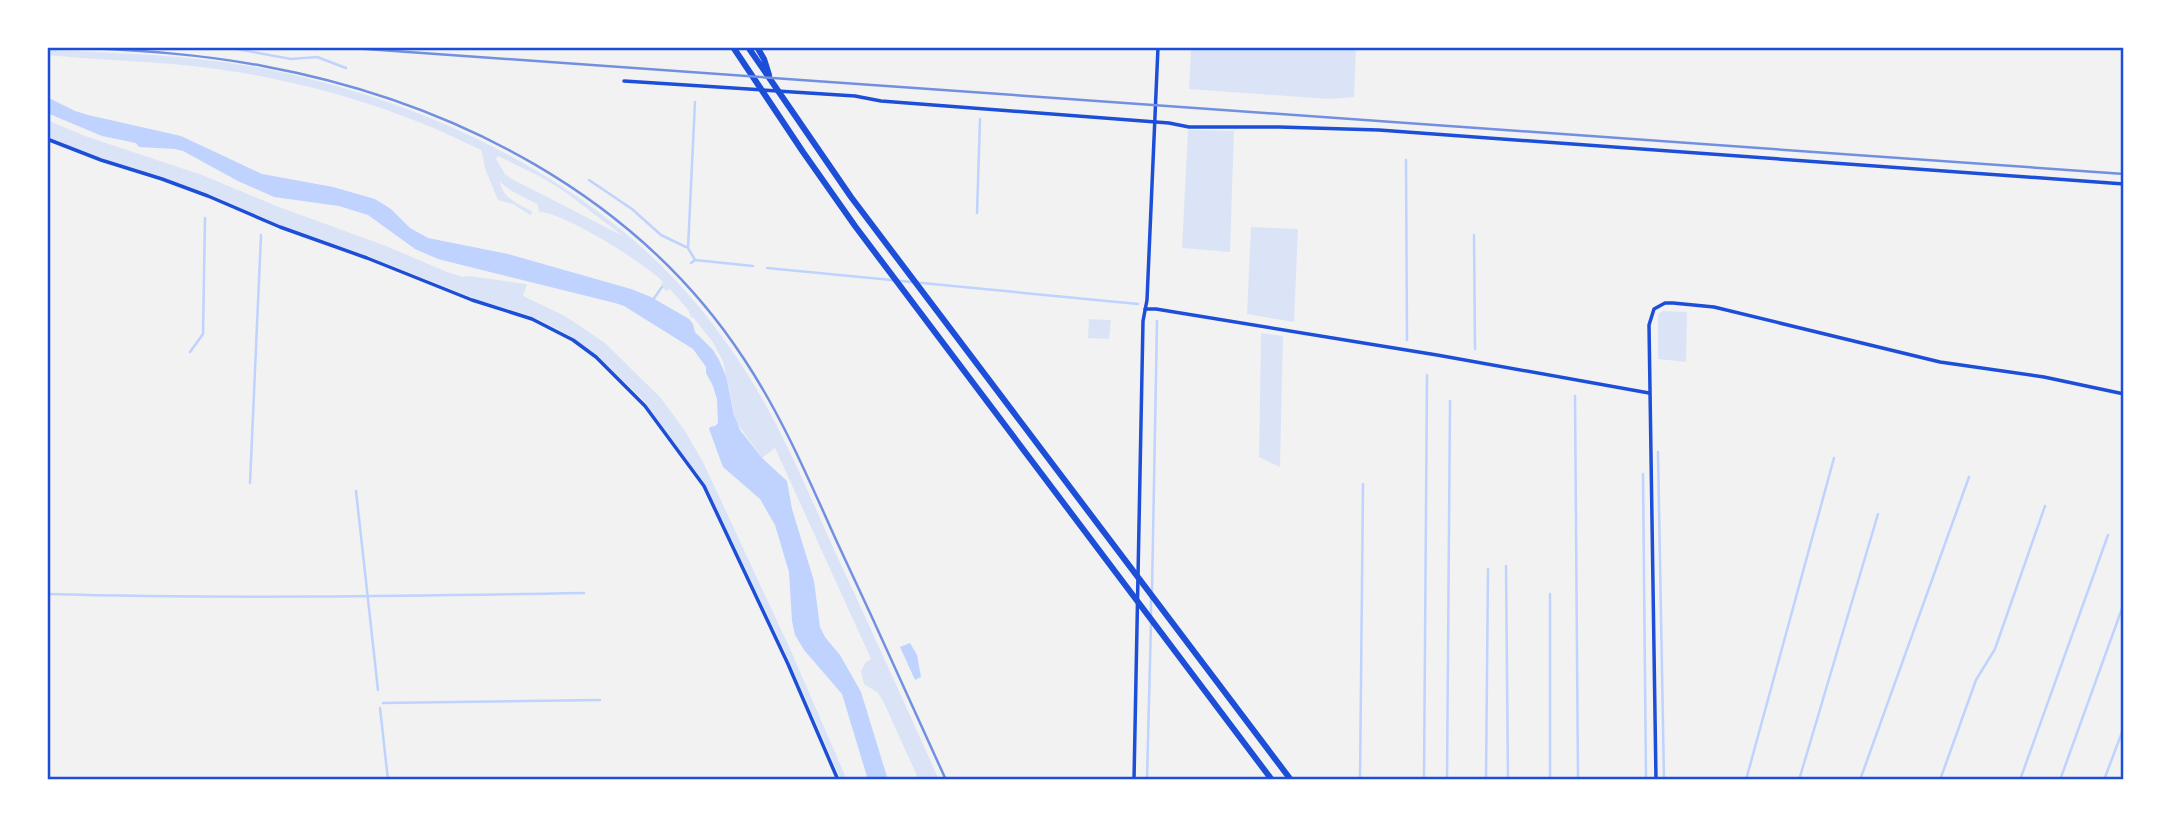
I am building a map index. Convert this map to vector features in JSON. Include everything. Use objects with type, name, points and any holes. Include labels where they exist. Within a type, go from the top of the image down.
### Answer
[{"type":"highway","points":[[733,47],[855,226],[1272,780]]},
{"type":"highway","points":[[748,47],[844,187],[1291,780]]},
{"type":"highway","points":[[757,47],[772,84]]},
{"type":"street","points":[[1134,780],[1140,428],[1158,47]]},
{"type":"street","points":[[625,81],[855,96],[881,101],[1189,127],[1379,130],[2124,184]]},
{"type":"street","points":[[47,139],[208,196],[280,227],[472,300],[532,319],[573,340],[596,357],[645,406],[704,486],[788,664],[838,780]]},
{"type":"street","points":[[1656,780],[1650,394],[1650,318],[1654,309],[1665,303],[1714,307],[1940,362],[2044,377],[2124,394]]},
{"type":"street","points":[[1145,310],[1156,309],[1234,321],[1650,394]]},
{"type":"shaded area","points":[[1191,47],[1356,47],[1354,97],[1330,99],[1189,89]]},
{"type":"shaded area","points":[[48,50],[208,60],[261,68],[357,92],[404,108],[496,148],[581,199],[620,229],[657,261],[690,297],[721,335],[760,395],[793,458],[939,780],[919,780],[884,703],[878,693],[864,684],[861,671],[871,659],[775,448],[762,458],[736,422],[723,361],[712,341],[693,317],[691,318],[689,311],[670,289],[666,291],[661,285],[663,282],[584,229],[551,214],[539,212],[538,205],[500,182],[508,197],[533,212],[530,215],[513,204],[498,200],[481,150],[415,120],[345,96],[237,72],[47,55]],"holes":[[[498,156],[565,192],[623,236],[512,179],[505,174],[496,159]]]},
{"type":"shaded area","points":[[47,120],[85,136],[202,175],[447,272],[463,277],[525,284],[527,285],[523,296],[565,316],[605,343],[661,398],[703,462],[791,651],[847,780],[841,780],[785,652],[705,484],[644,401],[593,352],[565,333],[531,316],[481,301],[283,226],[204,192],[47,137]]},
{"type":"shaded area","points":[[1188,130],[1234,131],[1230,252],[1182,248]]},
{"type":"shaded area","points":[[1251,227],[1298,229],[1294,322],[1247,314]]},
{"type":"shaded area","points":[[1663,311],[1687,312],[1686,362],[1658,359],[1658,314]]},
{"type":"shaded area","points":[[1089,319],[1111,320],[1109,339],[1088,338]]},
{"type":"shaded area","points":[[1261,333],[1283,336],[1280,467],[1259,457]]},
{"type":"water","points":[[47,97],[88,115],[181,136],[262,174],[333,187],[375,199],[391,209],[410,228],[428,238],[508,254],[631,289],[689,319],[695,332],[719,360],[726,376],[740,430],[762,458],[787,481],[792,509],[814,581],[820,627],[861,692],[888,780],[868,780],[842,694],[804,650],[795,635],[789,572],[775,525],[760,499],[723,467],[709,429],[718,423],[717,399],[706,367],[693,349],[624,306],[438,259],[415,249],[368,215],[339,206],[274,197],[183,151],[139,147],[136,143],[102,136],[47,113]]},
{"type":"water","points":[[910,643],[917,655],[921,677],[915,680],[900,647]]},
{"type":"waterway","points":[[237,49],[291,59],[317,57],[346,68]]},
{"type":"waterway","points":[[691,263],[695,260],[688,248],[695,102]]},
{"type":"waterway","points":[[977,213],[980,119]]},
{"type":"waterway","points":[[1406,160],[1407,340]]},
{"type":"waterway","points":[[589,180],[632,209],[661,235],[686,247]]},
{"type":"waterway","points":[[190,352],[203,334],[205,218]]},
{"type":"waterway","points":[[250,483],[261,235]]},
{"type":"waterway","points":[[1474,235],[1475,349]]},
{"type":"waterway","points":[[695,260],[753,266]]},
{"type":"waterway","points":[[767,268],[1138,304]]},
{"type":"waterway","points":[[652,301],[662,287]]},
{"type":"waterway","points":[[1152,591],[1157,321]]},
{"type":"waterway","points":[[1424,780],[1427,375]]},
{"type":"waterway","points":[[1575,396],[1578,780]]},
{"type":"waterway","points":[[1447,780],[1450,401]]},
{"type":"waterway","points":[[1658,452],[1664,780]]},
{"type":"waterway","points":[[1746,780],[1834,458]]},
{"type":"waterway","points":[[1643,474],[1646,780]]},
{"type":"waterway","points":[[1860,780],[1969,477]]},
{"type":"waterway","points":[[1360,780],[1363,484]]},
{"type":"waterway","points":[[356,491],[378,690]]},
{"type":"waterway","points":[[1940,780],[1976,680],[1995,649],[2045,506]]},
{"type":"waterway","points":[[1799,780],[1878,514]]},
{"type":"waterway","points":[[2020,780],[2108,535]]},
{"type":"waterway","points":[[1506,566],[1508,780]]},
{"type":"waterway","points":[[1486,780],[1488,569]]},
{"type":"waterway","points":[[47,594],[248,597],[584,593]]},
{"type":"waterway","points":[[1550,594],[1550,780]]},
{"type":"waterway","points":[[1151,598],[1151,615]]},
{"type":"waterway","points":[[2060,780],[2124,603]]},
{"type":"waterway","points":[[1147,780],[1151,622]]},
{"type":"waterway","points":[[383,703],[600,700]]},
{"type":"waterway","points":[[380,708],[388,780]]},
{"type":"waterway","points":[[2104,780],[2124,727]]},
{"type":"railway","points":[[71,47],[216,58],[334,82],[403,103],[470,131],[534,164],[595,203],[650,249],[700,301],[744,359],[771,403],[946,780]]},
{"type":"railway","points":[[338,47],[2124,174]]}]
